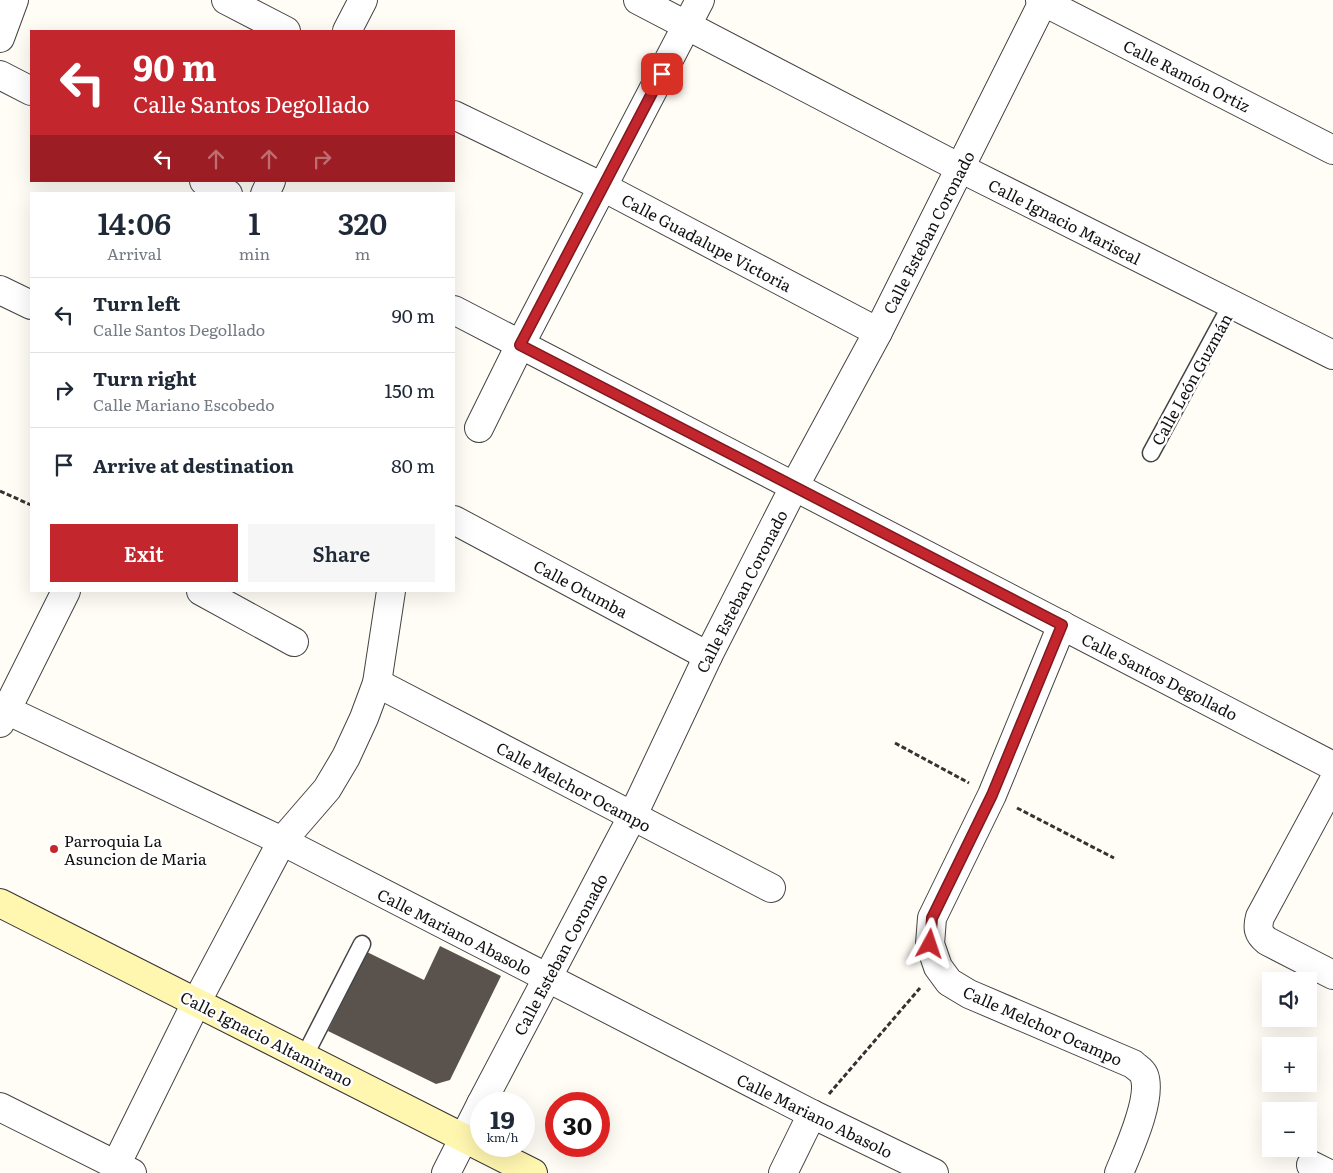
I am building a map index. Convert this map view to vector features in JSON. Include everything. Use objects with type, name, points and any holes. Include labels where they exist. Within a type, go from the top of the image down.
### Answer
[{"type":"street","points":[[0,38],[14,0]]},
{"type":"street","points":[[226,0],[284,30]]},
{"type":"street","points":[[348,30],[363,0]]},
{"type":"street","name":"Calle Ignacio Mariscal","points":[[638,0],[960,168],[1333,356]]},
{"type":"street","points":[[480,428],[520,345],[700,0]]},
{"type":"street","name":"Calle Ramón Ortiz","points":[[1043,1],[1330,141]]},
{"type":"street","name":"Calle Esteban Coronado","points":[[487,1092],[632,817],[708,656],[794,487],[878,332],[1043,1]]},
{"type":"street","points":[[0,75],[30,90]]},
{"type":"street","name":"Calle Guadalupe Victoria","points":[[455,115],[603,188],[878,332]]},
{"type":"street","points":[[206,182],[224,192]]},
{"type":"street","points":[[0,290],[30,305]]},
{"type":"street","name":"Calle Santos Degollado","points":[[455,311],[1333,766]]},
{"type":"street","name":"Calle Otumba","points":[[455,521],[708,656]]},
{"type":"street","points":[[2,714],[65,592]]},
{"type":"street","points":[[203,592],[294,642]]},
{"type":"street","points":[[0,1107],[124,1169],[196,1003],[282,841],[327,789],[346,757],[364,718],[377,683],[391,592]]},
{"type":"street","points":[[938,967],[930,944],[932,918],[992,795],[1062,625]]},
{"type":"street","name":"Calle Melchor Ocampo","points":[[377,683],[770,888]]},
{"type":"street","name":"Calle Mariano Abasolo","points":[[2,714],[282,841],[812,1114],[934,1173]]},
{"type":"street","points":[[1333,782],[1260,917],[1258,930],[1267,941],[1333,975]]},
{"type":"street","name":"Calle Ignacio Altamirano","points":[[0,903],[533,1173]]},
{"type":"street","name":"Calle Melchor Ocampo","points":[[938,967],[949,982],[969,994],[1133,1064],[1141,1070],[1146,1082],[1144,1100],[1138,1128],[1119,1173]]},
{"type":"street","points":[[783,1173],[812,1114]]},
{"type":"street","name":"Calle Esteban Coronado","points":[[446,1173],[470,1125]]},
{"type":"lane","name":"Calle León Guzmán","points":[[1151,453],[1231,305]]},
{"type":"lane","points":[[304,1057],[362,944]]},
{"type":"path","points":[[0,491],[30,505]]},
{"type":"path","points":[[812,1114],[938,967]]},
{"type":"building","points":[[440,946],[501,976],[450,1080],[436,1084],[328,1031],[367,952],[424,980]]},
{"type":"place","name":"Parroquia La Asuncion de Maria","points":[[54,849]]},
{"type":"route","points":[[662,74],[520,345],[1062,625],[992,795],[932,918],[930,944]]}]
